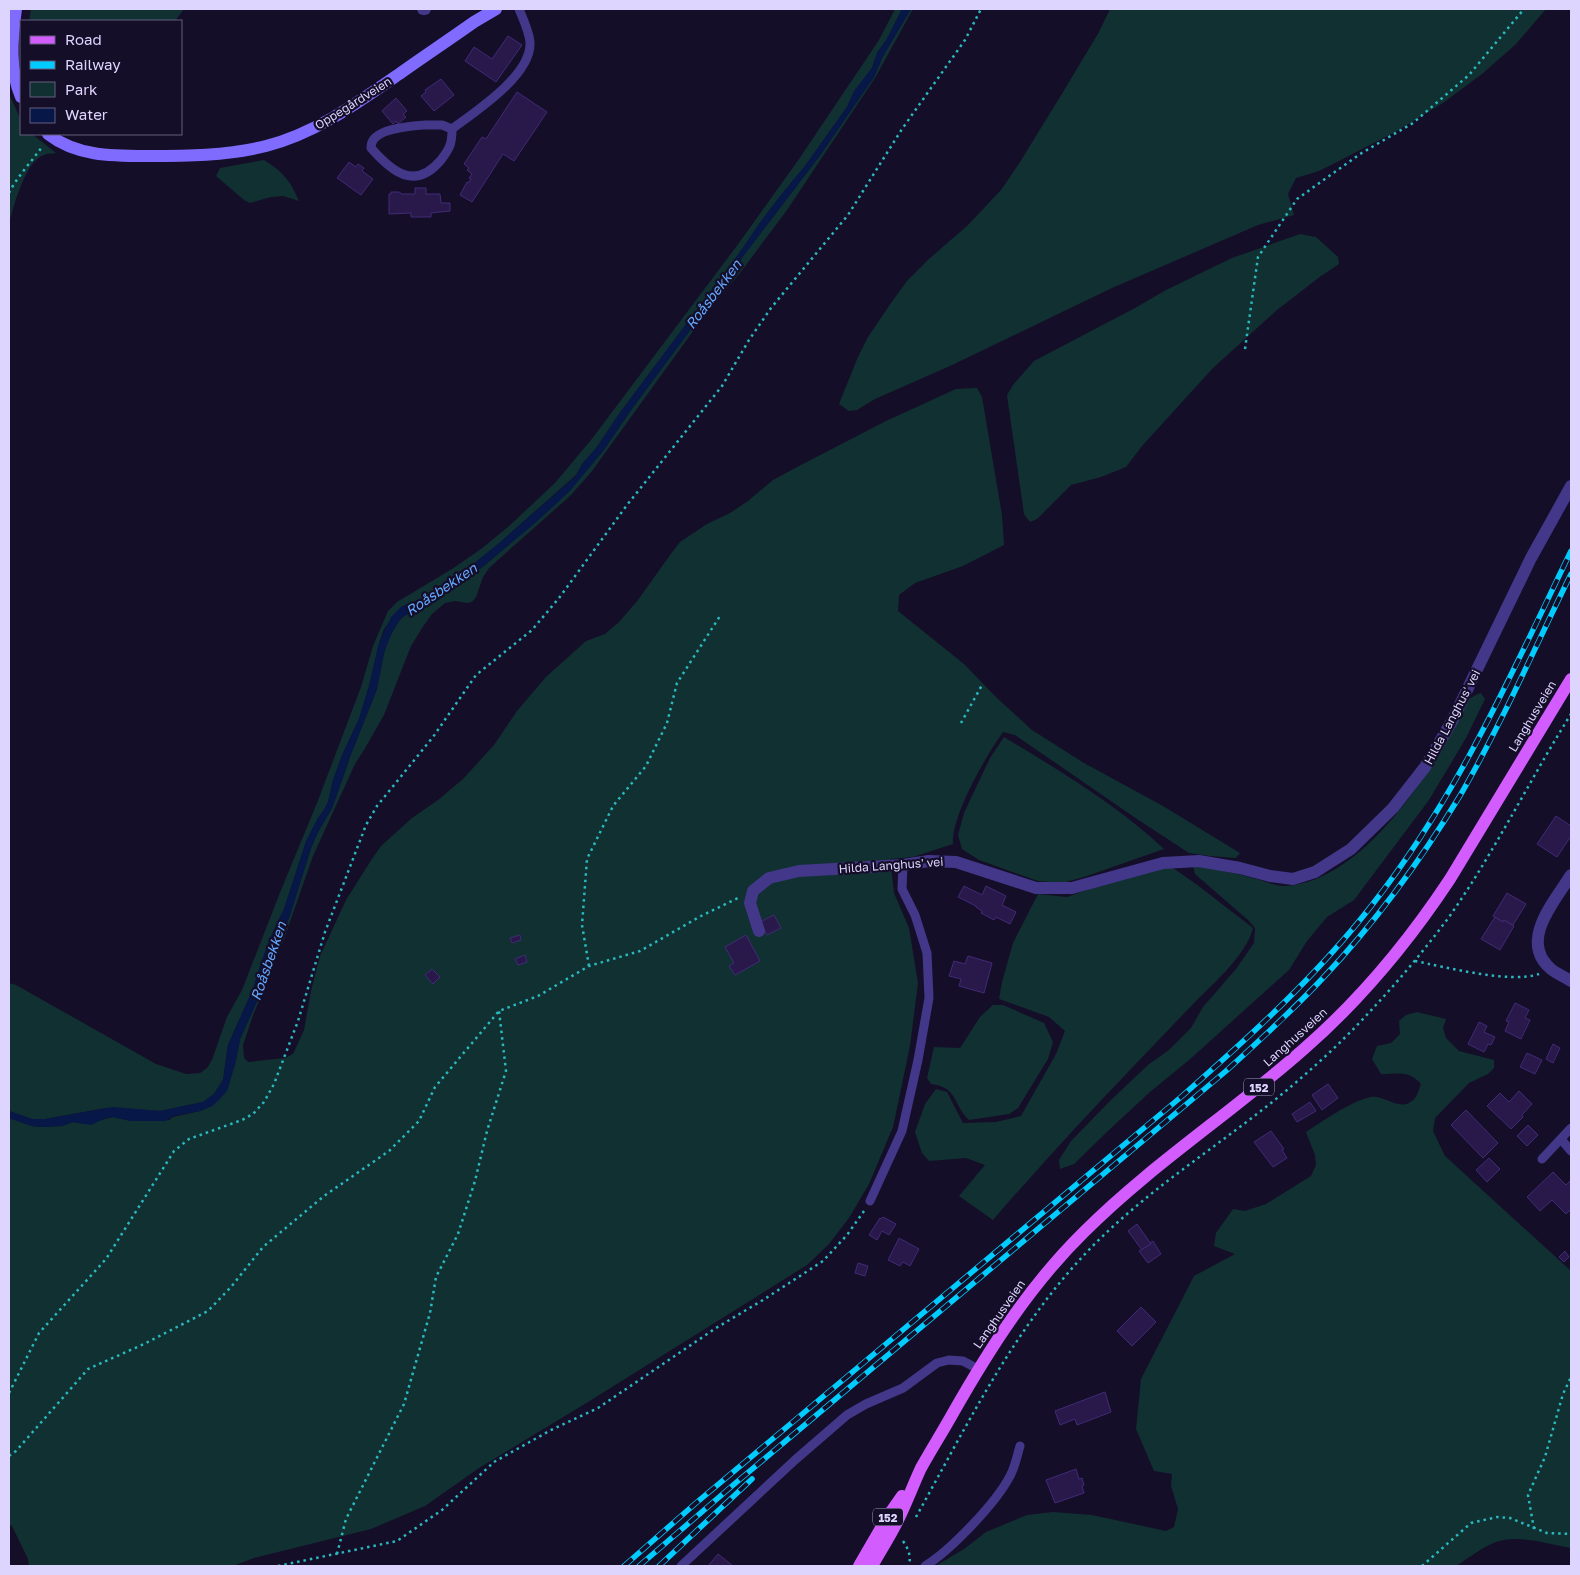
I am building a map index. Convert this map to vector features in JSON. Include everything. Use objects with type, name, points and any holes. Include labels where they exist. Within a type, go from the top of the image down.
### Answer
[{"type":"main road","points":[[16,9],[13,65],[20,94]]},
{"type":"main road","name":"Oppegårdveien","points":[[50,135],[74,148],[115,155],[197,155],[267,146],[337,116],[496,9]]},
{"type":"main road","name":"Langhusveien","points":[[859,1566],[888,1516],[921,1469],[978,1369],[1020,1306],[1083,1232],[1114,1203],[1306,1047],[1354,1001],[1392,959],[1434,904],[1450,879],[1571,679]]},
{"type":"main road","name":"Langhusveien","points":[[872,1566],[898,1520],[921,1469]]},
{"type":"street","name":"Hilda Langhus' vei","points":[[753,891],[769,878],[799,871],[903,865],[929,861],[956,862],[1036,888],[1072,888],[1163,863],[1190,861],[1240,868],[1286,878],[1294,878],[1315,872],[1351,849],[1393,808],[1425,767],[1452,720],[1532,558],[1571,486]]},
{"type":"street","points":[[1571,875],[1540,925],[1537,941],[1539,952],[1544,962],[1551,969],[1571,981]]},
{"type":"street","points":[[753,891],[750,903],[759,931]]},
{"type":"lane","points":[[452,129],[485,104],[519,72],[528,56],[530,43],[519,9]]},
{"type":"lane","points":[[442,124],[452,129],[452,142],[448,151],[429,172],[415,177],[404,175],[386,164],[370,146],[378,135],[396,128],[442,124]]},
{"type":"lane","points":[[870,1201],[902,1131],[918,1060],[929,998],[927,952],[915,915],[902,889],[903,865]]},
{"type":"lane","points":[[1542,1159],[1571,1128]]},
{"type":"lane","points":[[1561,1139],[1571,1151]]},
{"type":"lane","points":[[681,1566],[795,1460],[847,1415],[866,1404],[903,1388],[937,1363],[949,1360],[963,1361],[978,1369]]},
{"type":"lane","points":[[925,1566],[944,1553],[1001,1491],[1011,1474],[1020,1446]]},
{"type":"path","points":[[9,1393],[39,1333],[106,1259],[174,1151],[189,1139],[242,1120],[253,1114],[264,1102],[274,1084],[298,1021],[329,923],[366,825],[377,806],[433,737],[476,675],[532,630],[559,598],[627,505],[722,386],[748,340],[771,308],[848,215],[902,129],[965,40],[981,9]]},
{"type":"path","points":[[1245,349],[1258,257],[1297,199],[1360,154],[1413,123],[1470,75],[1524,9]]},
{"type":"path","points":[[9,194],[13,185],[31,164],[47,135]]},
{"type":"path","points":[[589,966],[582,925],[587,859],[613,806],[646,766],[667,723],[677,683],[720,616]]},
{"type":"path","points":[[961,723],[982,685]]},
{"type":"path","points":[[9,1456],[16,1451],[88,1369],[144,1344],[208,1311],[231,1287],[263,1247],[324,1196],[389,1151],[419,1121],[436,1087],[499,1011],[538,996],[589,966],[640,951],[701,916],[753,891]]},
{"type":"path","points":[[1415,961],[1472,972],[1515,977],[1536,976],[1551,969]]},
{"type":"path","points":[[337,1554],[346,1519],[404,1404],[430,1313],[436,1277],[458,1234],[475,1181],[487,1131],[506,1071],[499,1011]]},
{"type":"path","points":[[278,1566],[397,1541],[442,1510],[494,1462],[551,1430],[598,1408],[716,1328],[823,1261],[847,1235],[870,1201]]},
{"type":"path","points":[[1534,1529],[1528,1495],[1544,1457],[1563,1394],[1571,1377]]},
{"type":"path","points":[[1422,1566],[1471,1523],[1497,1517],[1510,1518],[1547,1533],[1571,1534]]},
{"type":"path","points":[[903,1541],[911,1557],[909,1566]]},
{"type":"green space","points":[[31,9],[184,9],[176,20],[29,20]]},
{"type":"green space","points":[[895,9],[902,9],[887,39],[877,53],[872,68],[855,91],[847,107],[619,414],[597,447],[582,464],[576,475],[497,545],[451,582],[427,596],[401,607],[384,629],[359,719],[343,753],[333,780],[328,802],[306,842],[284,909],[270,938],[253,989],[228,1045],[223,1080],[214,1094],[203,1102],[160,1111],[106,1108],[45,1119],[32,1119],[9,1111],[9,983],[16,985],[156,1064],[186,1074],[200,1073],[207,1068],[212,1060],[227,1017],[242,990],[317,803],[361,687],[373,646],[388,611],[397,602],[481,549],[508,527],[555,483],[591,440],[736,247],[799,159],[879,40]]},
{"type":"green space","points":[[911,9],[913,9],[875,78],[787,210],[740,273],[709,309],[592,471],[571,495],[489,568],[472,602],[455,601],[445,603],[432,614],[422,628],[411,646],[384,715],[355,764],[313,856],[284,939],[252,1018],[243,1045],[244,1058],[248,1062],[285,1058],[293,1054],[304,1030],[320,956],[346,900],[381,846],[412,818],[463,779],[494,745],[517,711],[546,677],[586,641],[605,634],[619,622],[638,600],[680,542],[748,501],[773,480],[886,421],[956,389],[977,388],[982,397],[1002,515],[1004,545],[963,566],[915,583],[899,595],[898,611],[964,664],[1032,730],[1084,763],[1163,806],[1240,853],[1236,858],[1189,853],[1015,735],[1003,732],[979,771],[963,803],[954,832],[953,844],[913,857],[890,859],[894,893],[909,928],[918,983],[910,1046],[893,1127],[869,1184],[849,1218],[829,1244],[807,1265],[479,1468],[425,1506],[371,1529],[254,1558],[233,1566],[29,1566],[28,1559],[12,1526],[9,1524],[9,1118],[40,1127],[62,1126],[73,1122],[84,1124],[113,1117],[131,1121],[169,1120],[173,1117],[200,1111],[212,1106],[235,1065],[240,1039],[259,997],[290,915],[311,848],[332,808],[377,689],[388,640],[398,622],[406,614],[422,608],[484,566],[557,503],[603,451],[741,259],[821,154],[874,77],[883,56]]},
{"type":"green space","points":[[1110,9],[1546,9],[1516,44],[1482,74],[1443,103],[1395,132],[1337,162],[1319,171],[1296,178],[1288,194],[1294,215],[1258,225],[1112,288],[950,366],[875,399],[857,410],[849,411],[839,404],[868,337],[907,281],[968,225],[1001,190],[1060,97],[1099,32]]},
{"type":"green space","points":[[9,94],[20,118],[20,135],[33,135],[56,153],[44,155],[31,166],[21,185],[9,223]]},
{"type":"green space","points":[[264,160],[285,177],[299,201],[283,196],[271,197],[250,203],[216,176],[220,168]]},
{"type":"green space","points":[[1300,234],[1316,237],[1338,257],[1339,264],[1277,310],[1213,368],[1142,446],[1126,467],[1101,477],[1071,485],[1037,519],[1030,522],[1024,514],[1007,395],[1013,385],[1034,361],[1166,290],[1232,258]]},
{"type":"green space","points":[[1481,693],[1485,699],[1466,738],[1429,800],[1354,900],[1327,917],[1307,941],[1289,970],[1189,1060],[1150,1092],[1074,1164],[1060,1169],[1059,1160],[1071,1141],[1148,1065],[1169,1050],[1191,1028],[1203,1007],[1236,969],[1254,943],[1255,928],[1195,874],[1193,865],[1238,874],[1282,886],[1311,881],[1335,870],[1358,853],[1399,811],[1432,764],[1463,707],[1474,696]]},
{"type":"green space","points":[[1004,737],[1067,776],[1127,817],[1164,849],[1062,883],[1038,881],[979,860],[962,849],[958,835],[964,813],[990,758]]},
{"type":"green space","points":[[1170,866],[1253,928],[1250,938],[1229,968],[1095,1107],[993,1220],[959,1196],[985,1165],[966,1158],[929,1161],[922,1153],[915,1132],[925,1104],[936,1089],[947,1092],[963,1123],[996,1122],[1021,1116],[1056,1054],[1065,1031],[1049,1017],[999,999],[1013,943],[1038,894],[1067,897],[1106,883]]},
{"type":"green space","points":[[993,1005],[1003,1005],[1044,1023],[1053,1042],[1048,1059],[1018,1108],[1009,1114],[969,1120],[951,1093],[940,1086],[931,1084],[927,1078],[934,1047],[960,1048],[980,1017]]},
{"type":"green space","points":[[1417,1012],[1446,1019],[1443,1028],[1446,1038],[1459,1051],[1494,1060],[1494,1068],[1488,1074],[1469,1083],[1435,1118],[1433,1131],[1445,1156],[1571,1271],[1571,1548],[1534,1540],[1504,1540],[1486,1547],[1456,1566],[924,1566],[937,1565],[964,1549],[986,1532],[1027,1515],[1053,1512],[1092,1515],[1166,1531],[1174,1527],[1178,1509],[1171,1486],[1172,1474],[1154,1471],[1136,1429],[1141,1379],[1194,1276],[1235,1254],[1214,1246],[1216,1233],[1233,1209],[1245,1211],[1266,1204],[1311,1176],[1316,1165],[1315,1155],[1306,1132],[1337,1112],[1363,1099],[1376,1097],[1404,1104],[1409,1103],[1416,1097],[1421,1084],[1417,1080],[1403,1074],[1381,1074],[1372,1059],[1377,1046],[1391,1043],[1400,1034],[1399,1021],[1406,1015]]},
{"type":"water","name":"Roåsbekken","points":[[902,9],[911,9],[883,56],[874,77],[821,154],[741,259],[603,451],[570,491],[533,525],[466,580],[422,608],[402,617],[392,632],[384,653],[377,689],[332,808],[311,848],[290,915],[259,997],[240,1039],[227,1091],[212,1106],[200,1111],[173,1116],[166,1121],[131,1121],[113,1117],[91,1125],[73,1122],[62,1126],[40,1127],[9,1118],[9,1111],[32,1119],[45,1119],[113,1107],[160,1111],[203,1102],[214,1094],[223,1080],[228,1045],[253,989],[270,938],[284,909],[306,841],[328,802],[333,780],[343,753],[359,719],[379,643],[391,617],[401,607],[427,596],[451,582],[497,545],[576,476],[582,464],[597,447],[619,414],[847,107],[854,91],[872,68],[877,53],[887,39]]},
{"type":"building","points":[[508,36],[522,45],[496,82],[465,61],[474,47],[492,59]]},
{"type":"building","points":[[441,79],[454,95],[434,111],[421,96],[426,92],[425,90]]},
{"type":"building","points":[[517,92],[547,112],[514,161],[503,154],[472,202],[460,195],[467,182],[471,179],[469,178],[472,174],[464,164],[482,137],[486,139]]},
{"type":"building","points":[[396,98],[407,111],[403,114],[406,117],[398,124],[396,121],[393,124],[382,111]]},
{"type":"building","points":[[349,162],[356,167],[358,164],[364,168],[362,171],[373,179],[361,195],[337,178]]},
{"type":"building","points":[[415,188],[426,188],[426,194],[440,194],[441,203],[450,203],[450,211],[431,213],[431,217],[411,217],[411,213],[389,214],[389,194],[391,192],[415,194]]},
{"type":"building","points":[[1556,816],[1571,826],[1571,836],[1557,857],[1537,844]]},
{"type":"building","points":[[964,886],[982,895],[986,886],[1006,896],[1002,905],[1016,912],[1010,924],[996,917],[994,920],[981,913],[982,911],[976,906],[958,897]]},
{"type":"building","points":[[1507,893],[1526,904],[1513,925],[1493,916]]},
{"type":"building","points":[[774,915],[781,928],[767,935],[760,922]]},
{"type":"building","points":[[1495,917],[1514,926],[1500,950],[1481,939]]},
{"type":"building","points":[[520,935],[521,940],[512,943],[510,938]]},
{"type":"building","points":[[746,935],[760,961],[735,975],[729,966],[734,963],[725,947]]},
{"type":"building","points":[[525,955],[527,962],[518,965],[515,959]]},
{"type":"building","points":[[968,956],[992,963],[984,993],[959,986],[961,979],[949,976],[954,961],[965,964]]},
{"type":"building","points":[[432,969],[440,977],[433,984],[425,975]]},
{"type":"building","points":[[1515,1003],[1529,1010],[1525,1018],[1530,1020],[1521,1039],[1505,1031],[1509,1022],[1506,1021]]},
{"type":"building","points":[[1479,1022],[1487,1026],[1484,1032],[1495,1037],[1491,1045],[1488,1044],[1484,1052],[1468,1044]]},
{"type":"building","points":[[1553,1044],[1560,1048],[1553,1063],[1546,1059]]},
{"type":"building","points":[[1527,1053],[1542,1060],[1535,1074],[1520,1067]]},
{"type":"building","points":[[1328,1084],[1338,1098],[1322,1110],[1312,1095]]},
{"type":"building","points":[[1519,1091],[1532,1104],[1511,1129],[1487,1106],[1500,1093],[1509,1102]]},
{"type":"building","points":[[1310,1102],[1316,1111],[1297,1122],[1292,1114]]},
{"type":"building","points":[[1466,1110],[1498,1143],[1483,1158],[1451,1125]]},
{"type":"building","points":[[1528,1125],[1538,1135],[1527,1146],[1517,1136]]},
{"type":"building","points":[[1271,1131],[1284,1149],[1282,1150],[1287,1158],[1273,1167],[1254,1142]]},
{"type":"building","points":[[1489,1158],[1500,1169],[1487,1182],[1476,1170]]},
{"type":"building","points":[[1553,1172],[1566,1185],[1571,1180],[1571,1209],[1566,1214],[1552,1200],[1540,1211],[1527,1197]]},
{"type":"building","points":[[883,1217],[896,1224],[889,1235],[882,1231],[877,1240],[869,1235],[880,1218]]},
{"type":"building","points":[[1137,1224],[1151,1244],[1142,1250],[1128,1231]]},
{"type":"building","points":[[899,1238],[919,1249],[910,1266],[903,1262],[900,1266],[888,1260]]},
{"type":"building","points":[[1153,1241],[1161,1254],[1148,1263],[1139,1251]]},
{"type":"building","points":[[1565,1251],[1569,1257],[1564,1262],[1559,1257]]},
{"type":"building","points":[[858,1263],[868,1266],[865,1276],[855,1273]]},
{"type":"building","points":[[1141,1307],[1156,1322],[1132,1346],[1117,1331]]},
{"type":"building","points":[[1105,1392],[1111,1412],[1077,1425],[1075,1419],[1060,1425],[1055,1411]]},
{"type":"building","points":[[1076,1469],[1079,1479],[1082,1478],[1084,1493],[1055,1503],[1046,1480]]},
{"type":"building","points":[[718,1554],[733,1566],[708,1566]]},
{"type":"railway","points":[[624,1566],[696,1503],[1181,1097],[1257,1029],[1305,982],[1372,905],[1403,864],[1431,821],[1457,778],[1505,688],[1571,551]]},
{"type":"railway","points":[[639,1566],[1226,1071],[1287,1014],[1342,958],[1396,890],[1430,843],[1461,794],[1504,712],[1571,574]]},
{"type":"railway","points":[[659,1566],[752,1479]]}]
